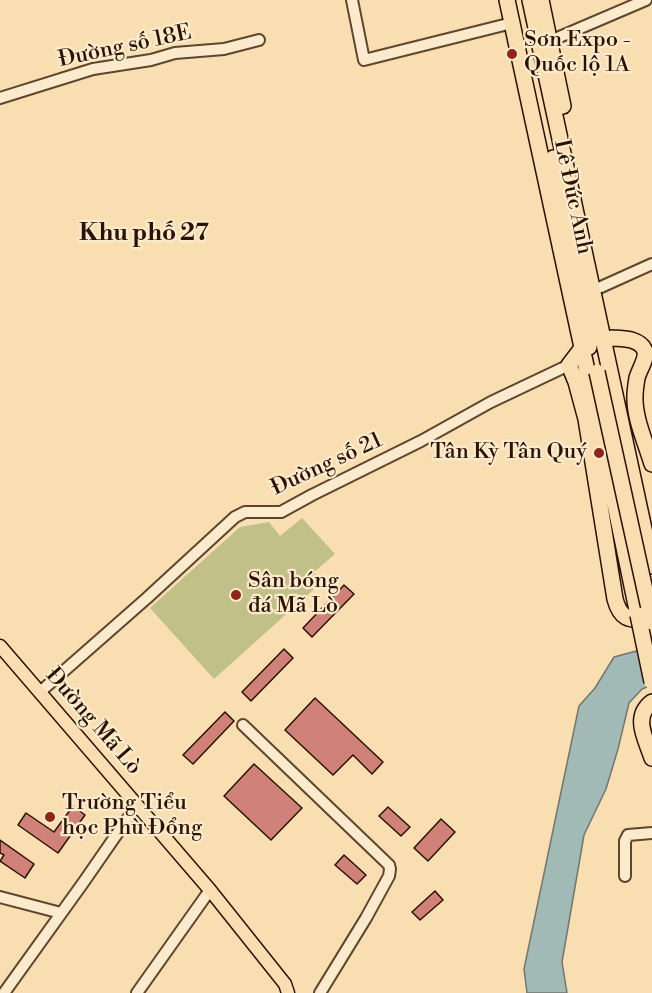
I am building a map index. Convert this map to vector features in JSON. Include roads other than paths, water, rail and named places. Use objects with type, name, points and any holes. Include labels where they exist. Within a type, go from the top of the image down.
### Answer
[{"type":"highway","name":"Lê Đức Anh","points":[[507,0],[587,347],[603,371]]},
{"type":"highway","name":"Lê Đức Anh","points":[[519,0],[579,279],[594,403],[647,618]]},
{"type":"highway","name":"Lê Đức Anh","points":[[530,0],[544,43],[595,256],[603,371]]},
{"type":"highway","name":"Lê Đức Anh","points":[[541,0],[544,43]]},
{"type":"highway","name":"Lê Đức Anh","points":[[597,288],[612,338],[652,532]]},
{"type":"highway","points":[[612,338],[634,341],[645,352],[635,398],[636,410],[652,464]]},
{"type":"highway","points":[[587,347],[572,359],[569,365],[586,419],[617,605],[622,615],[627,618],[640,620],[647,618]]},
{"type":"highway","points":[[603,371],[652,566]]},
{"type":"highway","points":[[603,371],[647,618],[652,682]]},
{"type":"highway","points":[[652,702],[644,709],[641,719],[652,758]]},
{"type":"main road","name":"Đường Mã Lò","points":[[0,646],[210,890],[285,984],[288,993]]},
{"type":"street","points":[[352,0],[364,60],[512,23]]},
{"type":"street","points":[[544,43],[646,0]]},
{"type":"street","name":"Đường số 18E","points":[[0,98],[93,69],[151,60],[175,53],[224,49],[259,40]]},
{"type":"street","points":[[597,288],[652,264]]},
{"type":"street","name":"Đường số 21","points":[[40,692],[235,517],[245,512],[281,512],[413,445],[491,402],[569,365]]},
{"type":"street","points":[[243,725],[390,869],[389,876],[366,918],[320,993]]},
{"type":"street","points":[[4,993],[137,805]]},
{"type":"street","points":[[625,876],[625,842],[628,835],[652,832]]},
{"type":"street","points":[[137,993],[210,890]]},
{"type":"street","points":[[0,897],[61,913]]},
{"type":"water","points":[[652,641],[652,685],[642,689],[629,703],[606,789],[584,835],[562,962],[567,993],[527,993],[524,969],[579,706],[595,688],[614,657],[640,650]]},
{"type":"place","name":"Sơn Expo - Quốc lộ 1A","points":[[512,54]]},
{"type":"place","name":"Tân Kỳ Tân Quý","points":[[599,453]]},
{"type":"place","name":"Sân bóng đá Mã Lò","points":[[236,595]]},
{"type":"place","name":"Trường Tiểu học Phù Đổng","points":[[50,817]]},
{"type":"district","name":"Khu phố 27","points":[[144,234]]}]
